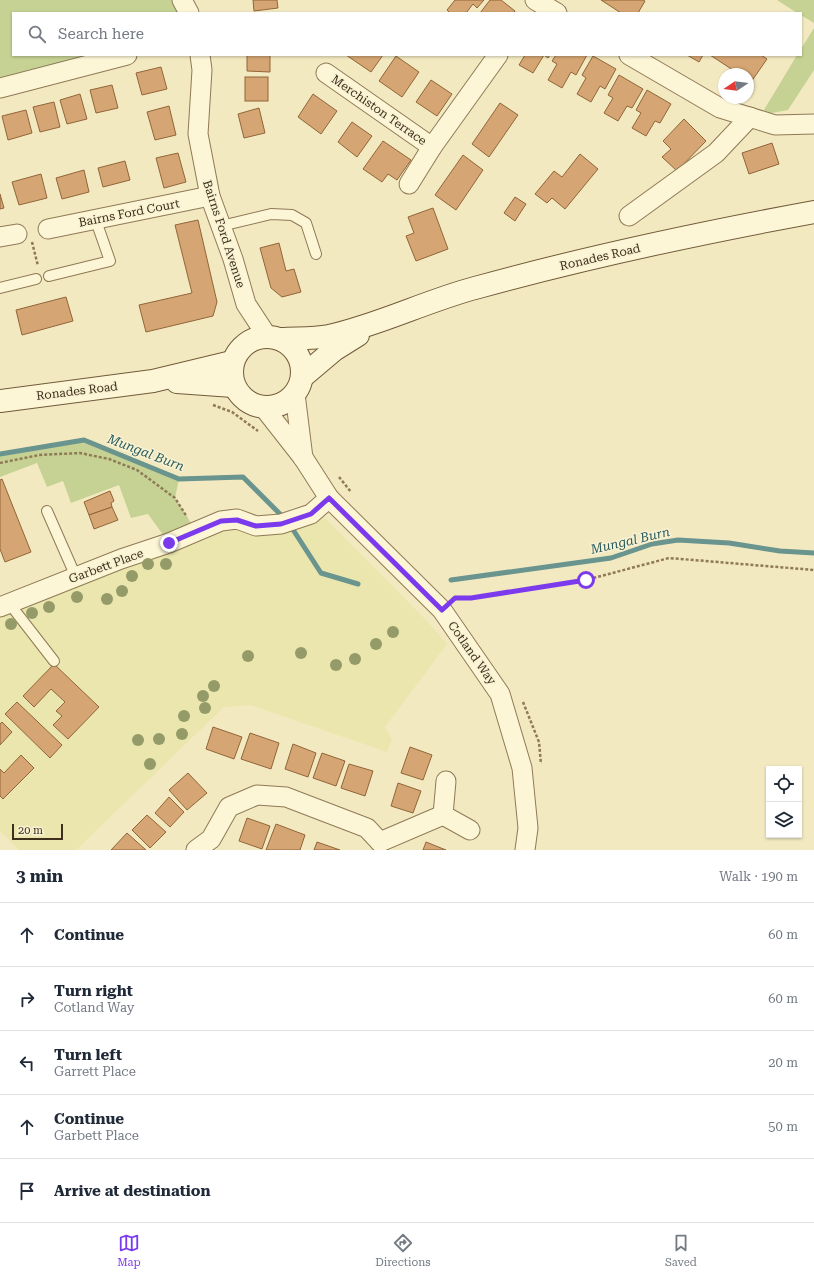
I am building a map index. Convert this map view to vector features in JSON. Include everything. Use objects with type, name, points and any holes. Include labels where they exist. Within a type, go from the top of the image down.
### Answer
[{"type":"main road","name":"Ronades Road","points":[[274,338],[329,336],[391,317],[430,301],[482,286],[740,225],[814,212]]},
{"type":"main road","name":"Ronades Road","points":[[299,386],[334,350],[391,317]]},
{"type":"main road","points":[[274,338],[294,348],[300,359],[299,386],[281,405],[264,408],[251,404],[241,397],[234,386],[231,374],[232,362],[238,350],[251,340],[274,338]]},
{"type":"main road","name":"Ronades Road","points":[[0,401],[154,381],[232,362]]},
{"type":"main road","name":"Ronades Road","points":[[154,381],[234,386]]},
{"type":"street","points":[[182,0],[188,12]]},
{"type":"street","points":[[534,5],[554,12]]},
{"type":"street","points":[[0,88],[123,56]]},
{"type":"street","name":"Bairns Ford Avenue","points":[[200,56],[202,70],[198,134],[210,196],[233,259],[246,304],[274,338]]},
{"type":"street","name":"Merchiston Terrace","points":[[410,184],[432,147],[497,56]]},
{"type":"street","points":[[631,56],[720,108],[775,125],[814,124]]},
{"type":"street","name":"Merchiston Terrace","points":[[326,73],[432,147]]},
{"type":"street","points":[[629,216],[716,153],[750,117]]},
{"type":"street","name":"Bairns Ford Court","points":[[48,229],[210,196]]},
{"type":"street","name":"Cotland Way","points":[[299,386],[304,459]]},
{"type":"street","name":"Cotland Way","points":[[264,408],[304,459],[329,498],[442,610],[500,694],[522,768],[528,828],[525,850]]},
{"type":"street","name":"Garbett Place","points":[[4,605],[169,543],[221,521],[237,520],[256,526],[281,524],[311,514],[329,498]]},
{"type":"street","points":[[443,815],[446,782]]},
{"type":"street","points":[[196,850],[211,839],[229,807],[257,795],[286,797],[367,828],[380,846],[443,815]]},
{"type":"street","points":[[443,815],[470,830]]},
{"type":"lane","points":[[221,226],[271,214],[292,216],[306,223],[316,254]]},
{"type":"lane","points":[[48,276],[110,261],[96,218]]},
{"type":"lane","points":[[0,288],[38,275]]},
{"type":"lane","points":[[47,511],[76,577]]},
{"type":"lane","points":[[4,605],[54,661]]},
{"type":"path","points":[[16,237],[38,275]]},
{"type":"path","points":[[206,403],[232,412],[259,432]]},
{"type":"path","points":[[0,463],[39,455],[80,453],[109,459],[137,470],[175,498],[196,531]]},
{"type":"path","points":[[442,610],[455,598],[471,598],[586,580],[669,558],[814,570]]},
{"type":"shaded area","points":[[316,509],[429,623],[447,644],[385,727],[392,739],[387,752],[250,705],[224,707],[76,850],[19,850],[0,831],[0,607],[196,531],[256,526]]},
{"type":"green space","points":[[0,0],[182,0],[188,12],[12,12],[12,56],[123,56],[0,88]]},
{"type":"green space","points":[[777,0],[814,0],[814,23],[802,16],[802,12],[795,12]]},
{"type":"green space","points":[[814,28],[814,70],[788,110],[761,115],[796,56],[802,56],[802,47]]},
{"type":"green space","points":[[84,440],[179,479],[175,498],[196,531],[169,543],[148,514],[131,518],[119,485],[71,503],[63,481],[47,487],[37,463],[0,477],[0,454]]},
{"type":"building","points":[[253,0],[277,0],[278,8],[254,11]]},
{"type":"building","points":[[455,0],[484,0],[477,8],[473,4],[467,12],[449,12],[447,10]]},
{"type":"building","points":[[490,0],[501,0],[515,11],[514,12],[481,12]]},
{"type":"building","points":[[601,0],[645,1],[639,12],[619,12]]},
{"type":"building","points":[[247,56],[270,56],[270,72],[247,71]]},
{"type":"building","points":[[347,56],[382,56],[371,72]]},
{"type":"building","points":[[396,56],[419,72],[402,97],[379,81]]},
{"type":"building","points":[[524,56],[543,56],[533,73],[519,65]]},
{"type":"building","points":[[555,56],[586,56],[576,75],[571,72],[562,88],[548,80],[557,64],[552,61]]},
{"type":"building","points":[[593,56],[616,69],[605,89],[600,86],[591,102],[577,94],[586,78],[582,75]]},
{"type":"building","points":[[689,56],[702,56],[699,62]]},
{"type":"building","points":[[712,56],[762,56],[767,59],[754,78],[754,68],[730,68]]},
{"type":"building","points":[[161,67],[167,89],[142,95],[136,73]]},
{"type":"building","points":[[619,75],[643,89],[632,108],[627,106],[618,121],[604,113],[613,98],[608,95]]},
{"type":"building","points":[[245,77],[268,77],[268,101],[245,101]]},
{"type":"building","points":[[431,80],[452,94],[437,116],[416,102]]},
{"type":"building","points":[[112,85],[118,108],[96,113],[90,90]]},
{"type":"building","points":[[647,90],[671,104],[660,123],[655,121],[646,136],[632,128],[641,113],[636,110]]},
{"type":"building","points":[[80,94],[87,119],[67,124],[60,100]]},
{"type":"building","points":[[313,94],[337,111],[321,134],[298,117]]},
{"type":"building","points":[[54,102],[60,127],[40,132],[33,107]]},
{"type":"building","points":[[500,103],[518,115],[489,157],[472,144]]},
{"type":"building","points":[[169,106],[176,135],[155,140],[147,112]]},
{"type":"building","points":[[259,108],[265,133],[244,138],[238,114]]},
{"type":"building","points":[[26,110],[32,133],[8,140],[2,116]]},
{"type":"building","points":[[684,119],[706,141],[677,171],[662,157],[671,149],[663,141]]},
{"type":"building","points":[[352,122],[372,136],[357,157],[338,142]]},
{"type":"building","points":[[383,141],[411,160],[397,180],[388,174],[382,182],[363,169]]},
{"type":"building","points":[[772,143],[779,164],[749,174],[742,153]]},
{"type":"building","points":[[178,153],[186,182],[164,188],[156,158]]},
{"type":"building","points":[[580,154],[598,169],[565,209],[552,198],[547,203],[535,194],[554,171],[562,177]]},
{"type":"building","points":[[463,155],[483,170],[456,210],[435,195]]},
{"type":"building","points":[[125,161],[130,180],[103,187],[98,168]]},
{"type":"building","points":[[84,170],[89,192],[62,199],[56,178]]},
{"type":"building","points":[[41,174],[47,198],[19,205],[12,182]]},
{"type":"building","points":[[0,194],[4,208],[0,209]]},
{"type":"building","points":[[515,197],[526,204],[515,221],[504,213]]},
{"type":"building","points":[[433,208],[448,249],[416,261],[406,236],[414,233],[408,217]]},
{"type":"building","points":[[198,220],[217,302],[213,316],[146,332],[139,305],[192,293],[175,225]]},
{"type":"building","points":[[279,243],[286,271],[294,269],[301,292],[282,297],[271,288],[260,248]]},
{"type":"building","points":[[66,297],[73,321],[22,335],[16,310]]},
{"type":"building","points":[[2,479],[31,552],[5,562],[0,549],[0,480]]},
{"type":"building","points":[[110,491],[114,501],[111,503],[112,507],[89,515],[84,502]]},
{"type":"building","points":[[112,507],[118,520],[94,529],[89,515]]},
{"type":"building","points":[[54,664],[99,707],[68,739],[53,725],[62,716],[56,711],[65,702],[51,689],[34,707],[23,696]]},
{"type":"building","points":[[17,702],[62,745],[50,758],[5,714]]},
{"type":"building","points":[[2,722],[12,732],[0,745],[0,724]]},
{"type":"building","points":[[213,727],[242,737],[234,759],[206,749]]},
{"type":"building","points":[[250,733],[279,743],[271,769],[241,759]]},
{"type":"building","points":[[293,744],[316,753],[308,777],[285,769]]},
{"type":"building","points":[[410,747],[432,755],[423,780],[401,773]]},
{"type":"building","points":[[322,753],[345,761],[336,786],[313,778]]},
{"type":"building","points":[[21,755],[34,768],[3,799],[0,796],[0,769],[4,773]]},
{"type":"building","points":[[349,764],[373,771],[365,796],[341,788]]},
{"type":"building","points":[[188,773],[207,793],[187,810],[169,790]]},
{"type":"building","points":[[398,783],[421,791],[413,813],[391,806]]},
{"type":"building","points":[[169,797],[184,812],[170,827],[155,813]]},
{"type":"building","points":[[147,815],[166,832],[150,848],[132,830]]},
{"type":"building","points":[[247,818],[270,826],[262,849],[239,841]]},
{"type":"building","points":[[276,824],[305,835],[300,850],[266,850]]},
{"type":"building","points":[[127,833],[146,850],[111,850]]},
{"type":"building","points":[[317,842],[340,850],[314,850]]},
{"type":"building","points":[[426,842],[446,850],[423,850]]},
{"type":"waterway","name":"Mungal Burn","points":[[0,454],[84,440],[179,479],[243,477],[285,519]]},
{"type":"waterway","name":"Mungal Burn","points":[[290,525],[321,573],[358,584]]},
{"type":"waterway","name":"Mungal Burn","points":[[451,580],[611,558],[652,544],[678,540],[729,543],[780,551],[814,553]]},
{"type":"route","points":[[169,543],[221,521],[237,520],[256,526],[281,524],[311,514],[329,498],[442,610],[455,598],[471,598],[586,580]]}]
